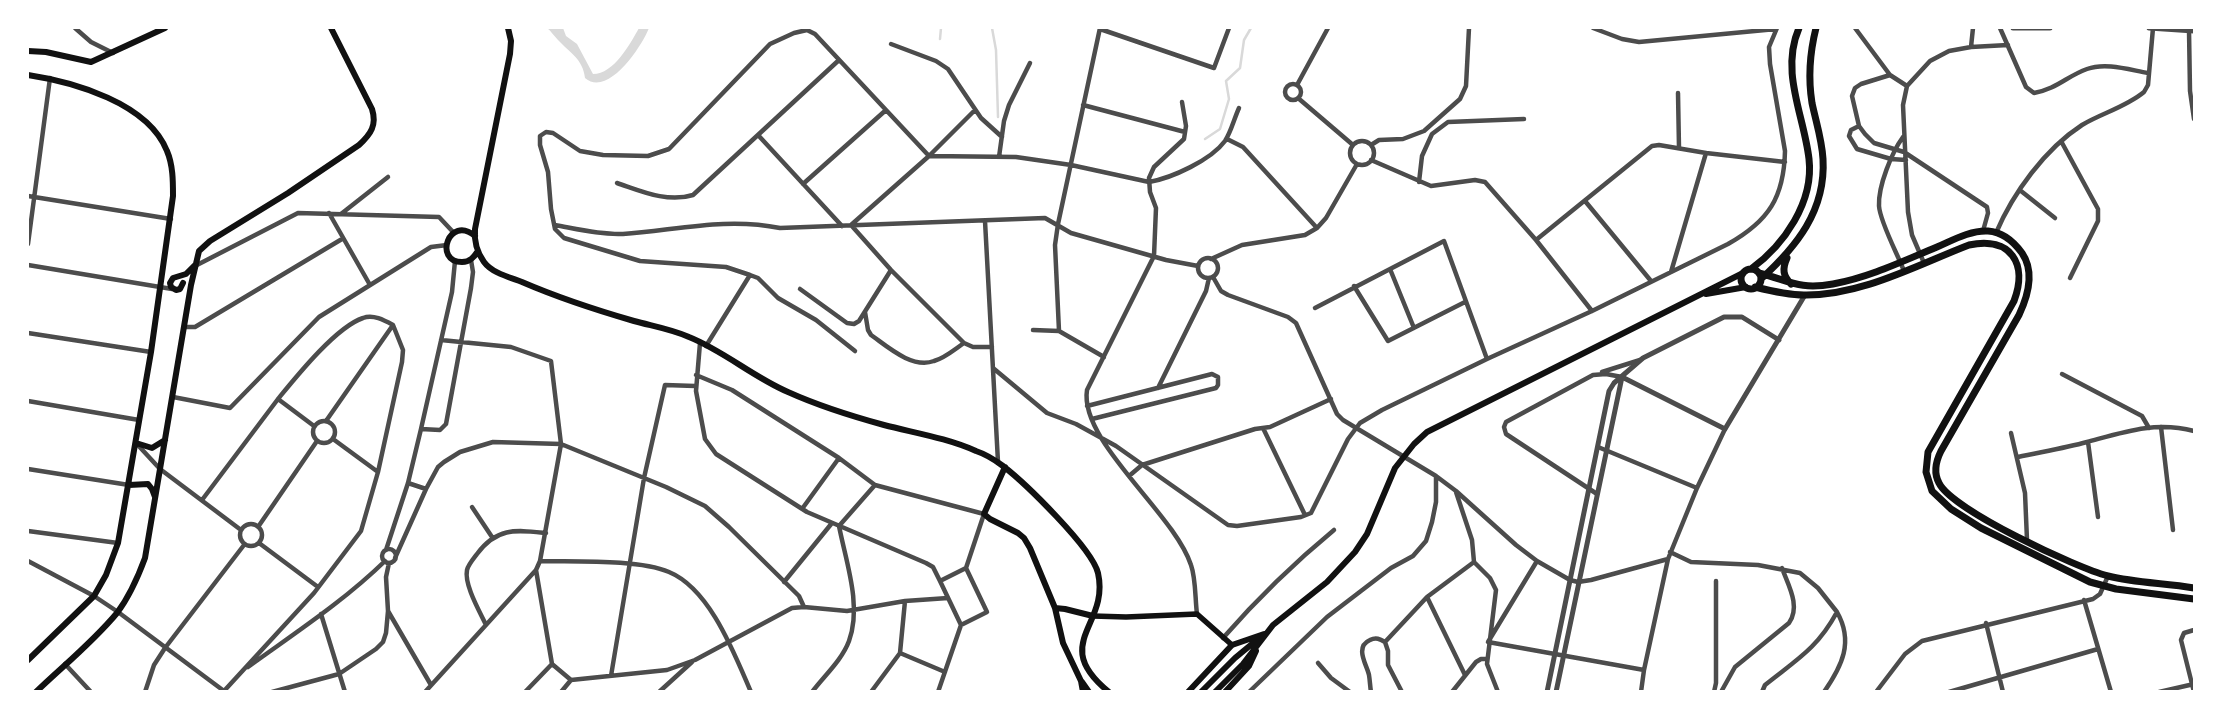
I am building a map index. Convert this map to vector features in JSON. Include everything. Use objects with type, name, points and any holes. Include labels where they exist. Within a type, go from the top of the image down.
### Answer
[{"type":"highway","points":[[1799,28],[1792,58],[1792,86],[1809,160],[1808,181],[1796,218],[1783,238],[1766,256],[1751,269],[1742,273],[1742,283],[1746,287],[1804,295],[1837,292],[1904,271],[1969,245],[1991,242],[2000,245],[2013,257],[2019,275],[2018,289],[2014,301],[1928,452],[1926,472],[1932,491],[1951,509],[1981,528],[2090,582],[2103,586],[2194,599]]},
{"type":"highway","points":[[1791,284],[1786,279],[1783,267],[1785,260],[1810,221],[1820,194],[1823,160],[1812,102],[1810,80],[1811,49],[1816,28]]},
{"type":"highway","points":[[1751,269],[1762,276],[1791,284],[1805,286],[1833,284],[1860,278],[1961,237],[1983,231],[1996,232],[2012,242],[2024,256],[2029,277],[2028,294],[2019,315],[1941,451],[1935,472],[1938,482],[1951,497],[1984,519],[2080,566],[2108,576],[2194,588]]},
{"type":"highway","points":[[1755,288],[1762,276],[1798,241]]},
{"type":"main road","points":[[28,51],[46,52],[91,62],[165,28]]},
{"type":"main road","points":[[180,287],[195,266],[199,250],[210,241],[288,194],[359,145],[371,132],[374,118],[372,109],[331,28]]},
{"type":"main road","points":[[508,28],[511,41],[510,54],[475,236],[478,251],[484,263],[495,271],[558,298],[689,337],[786,392],[828,408],[874,422],[958,443],[998,462],[1078,540],[1093,560],[1098,574],[1098,594],[1093,616],[1080,647],[1081,656],[1093,677],[1106,690]]},
{"type":"main road","points":[[28,75],[50,78],[91,91],[131,110],[155,130],[168,151],[173,174],[174,196],[151,352],[118,543],[106,575],[94,596],[28,660]]},
{"type":"main road","points":[[475,236],[466,231],[454,233],[449,238],[447,245],[448,253],[455,261],[461,262],[471,260],[478,251]]},
{"type":"main road","points":[[36,692],[118,612],[136,581],[145,558],[188,305],[180,287],[181,279],[170,274],[165,258]]},
{"type":"main road","points":[[180,287],[170,283],[175,277],[186,274],[195,266]]},
{"type":"main road","points":[[1201,692],[1235,658],[1327,582],[1355,552],[1367,534],[1395,468],[1414,444],[1427,432],[1742,273]]},
{"type":"main road","points":[[160,283],[180,287]]},
{"type":"main road","points":[[1696,296],[1746,287]]},
{"type":"main road","points":[[136,443],[152,448],[165,440]]},
{"type":"main road","points":[[1005,467],[984,514],[1024,538],[1055,608],[1068,658],[1089,692]]},
{"type":"main road","points":[[129,485],[148,484],[156,498]]},
{"type":"main road","points":[[1055,608],[1093,616],[1126,617],[1197,614],[1232,645]]},
{"type":"main road","points":[[1188,692],[1232,645],[1264,634]]},
{"type":"main road","points":[[1215,692],[1243,664],[1264,634]]},
{"type":"main road","points":[[1225,692],[1249,666],[1264,634]]},
{"type":"main road","points":[[1081,681],[1083,692]]},
{"type":"street","points":[[75,28],[91,42],[113,53]]},
{"type":"street","points":[[1059,331],[1055,245],[1100,28],[1214,68],[1229,28]]},
{"type":"street","points":[[1297,85],[1328,28]]},
{"type":"street","points":[[1370,145],[1379,140],[1403,139],[1424,131],[1460,98],[1466,86],[1469,28]]},
{"type":"street","points":[[993,368],[1047,413],[1076,424],[1101,437],[1228,525],[1237,526],[1311,513],[1355,427],[1382,410],[1487,358],[1592,311],[1745,235],[1767,214],[1777,198],[1783,180],[1785,151],[1770,64],[1769,48],[1776,28],[1639,42],[1622,39],[1593,28]]},
{"type":"street","points":[[1855,28],[1890,75],[1907,86]]},
{"type":"street","points":[[1971,47],[1973,28]]},
{"type":"street","points":[[2000,28],[2026,86],[2034,92],[2049,90],[2087,69],[2104,66],[2148,73]]},
{"type":"street","points":[[2013,28],[2048,28]]},
{"type":"street","points":[[2148,28],[2192,31],[2190,91],[2194,119]]},
{"type":"street","points":[[1996,232],[2002,218],[2044,157],[2061,140],[2083,125],[2139,96],[2148,85],[2153,28]]},
{"type":"street","points":[[856,351],[816,320],[778,298],[758,278],[726,267],[640,261],[564,238],[559,234],[555,225],[548,172],[540,145],[540,136],[546,132],[553,133],[580,151],[603,155],[648,156],[669,149],[770,44],[794,33],[807,30],[815,34],[929,156],[1016,157],[1071,165],[1149,182],[1162,180],[1192,166],[1221,146],[1227,139],[1239,108]]},
{"type":"street","points":[[891,44],[936,61],[948,70],[981,118],[1002,137]]},
{"type":"street","points":[[1924,263],[1912,235],[1909,220],[1903,137],[1903,105],[1907,86],[1930,61],[1949,51],[1971,47],[2008,45]]},
{"type":"street","points":[[617,184],[656,196],[682,199],[693,196],[839,60]]},
{"type":"street","points":[[999,156],[1009,105],[1030,63]]},
{"type":"street","points":[[1890,75],[1861,84],[1856,88],[1852,96],[1859,126],[1874,143],[1904,152],[1987,207],[1988,214],[1983,231]]},
{"type":"street","points":[[28,244],[50,78]]},
{"type":"street","points":[[1292,84],[1297,85],[1302,91],[1298,98],[1290,100],[1285,93],[1288,86],[1292,84]]},
{"type":"street","points":[[1678,93],[1679,148]]},
{"type":"street","points":[[1298,98],[1353,146]]},
{"type":"street","points":[[1182,102],[1184,139],[1154,167],[1149,182],[1156,208],[1154,256],[1087,390],[1087,406],[1101,437],[1174,533],[1192,565],[1197,614]]},
{"type":"street","points":[[1083,105],[1185,132]]},
{"type":"street","points":[[803,184],[886,110]]},
{"type":"street","points":[[851,225],[929,156],[975,110]]},
{"type":"street","points":[[1419,182],[1422,156],[1432,134],[1448,122],[1524,119]]},
{"type":"street","points":[[1859,126],[1851,130],[1849,136],[1858,149],[1891,159],[1914,159]]},
{"type":"street","points":[[758,135],[842,226]]},
{"type":"street","points":[[1903,137],[1895,148],[1891,159],[1881,190],[1879,206],[1904,271]]},
{"type":"street","points":[[1227,139],[1243,147],[1317,228]]},
{"type":"street","points":[[2061,140],[2098,209],[2098,221],[2070,278]]},
{"type":"street","points":[[1364,141],[1370,145],[1374,152],[1371,160],[1365,165],[1357,164],[1350,156],[1353,146],[1364,141]]},
{"type":"street","points":[[1536,240],[1652,146],[1660,145],[1706,153],[1785,162]]},
{"type":"street","points":[[1671,272],[1706,153]]},
{"type":"street","points":[[1371,160],[1431,186],[1475,180],[1485,182],[1536,240],[1592,311]]},
{"type":"street","points":[[1357,164],[1326,218],[1317,228],[1305,235],[1242,244],[1211,259],[1202,260],[1198,266],[1200,275],[1211,278],[1221,291],[1228,295],[1288,317],[1296,323],[1337,414],[1343,420],[1456,490],[1516,545],[1537,561],[1570,580],[1578,582],[1668,559]]},
{"type":"street","points":[[342,214],[388,176]]},
{"type":"street","points":[[2021,190],[2055,218]]},
{"type":"street","points":[[28,196],[171,219]]},
{"type":"street","points":[[1585,201],[1652,281]]},
{"type":"street","points":[[195,266],[289,215],[298,213],[439,217],[454,233]]},
{"type":"street","points":[[329,214],[370,285]]},
{"type":"street","points":[[555,225],[622,234],[695,225],[755,223],[780,228],[1045,218],[1071,232],[1154,256],[1198,266]]},
{"type":"street","points":[[985,221],[998,462]]},
{"type":"street","points":[[851,225],[891,270],[964,342],[973,347],[992,347]]},
{"type":"street","points":[[184,327],[195,327],[342,239]]},
{"type":"street","points":[[1315,308],[1354,286],[1444,241],[1487,358]]},
{"type":"street","points":[[173,397],[230,408],[318,317],[431,247],[447,245]]},
{"type":"street","points":[[1158,388],[1206,292],[1211,278],[1218,269],[1216,263],[1211,259]]},
{"type":"street","points":[[421,429],[440,430],[446,424],[473,272],[471,260]]},
{"type":"street","points":[[272,692],[339,674],[376,649],[383,642],[386,633],[388,611],[387,562],[382,555],[386,550],[408,483],[452,292],[455,261]]},
{"type":"street","points":[[28,265],[160,283],[175,277]]},
{"type":"street","points":[[1390,268],[1414,328]]},
{"type":"street","points":[[800,289],[847,323],[854,324],[859,321],[891,270]]},
{"type":"street","points":[[750,275],[703,345],[695,386],[705,439],[716,454],[802,509],[932,567],[961,625],[938,692]]},
{"type":"street","points":[[1354,286],[1388,341],[1465,302]]},
{"type":"street","points":[[1642,692],[1644,670],[1670,552],[1697,488],[1726,429],[1804,295],[1805,286]]},
{"type":"street","points":[[865,312],[868,330],[871,335],[902,356],[915,361],[933,362],[964,342]]},
{"type":"street","points":[[28,560],[94,596],[118,612],[224,691],[318,587],[362,531],[378,472],[402,362],[402,350],[393,324],[376,317],[364,317],[350,325],[332,340],[278,399],[202,500]]},
{"type":"street","points":[[1597,494],[1506,434],[1504,428],[1506,422],[1593,375],[1644,358],[1724,317],[1742,317],[1779,340]]},
{"type":"street","points":[[333,439],[324,443],[317,441],[312,432],[314,426],[326,421],[393,324]]},
{"type":"street","points":[[1034,330],[1059,331],[1104,357]]},
{"type":"street","points":[[28,333],[151,352]]},
{"type":"street","points":[[425,692],[536,570],[540,561],[546,533],[561,444],[551,361],[511,347],[441,340]]},
{"type":"street","points":[[1547,692],[1609,391],[1644,358]]},
{"type":"street","points":[[1087,406],[1212,374],[1219,381],[1216,388],[1092,419]]},
{"type":"street","points":[[1593,375],[1606,374],[1622,377],[1726,429]]},
{"type":"street","points":[[2062,374],[2142,416],[2149,428]]},
{"type":"street","points":[[696,375],[732,390],[839,458],[875,485],[984,514],[966,568],[987,612],[961,625]]},
{"type":"street","points":[[1556,692],[1622,377]]},
{"type":"street","points":[[611,676],[644,478],[665,385],[695,386]]},
{"type":"street","points":[[278,399],[314,426]]},
{"type":"street","points":[[1129,476],[1142,465],[1263,428],[1330,399]]},
{"type":"street","points":[[28,401],[139,420]]},
{"type":"street","points":[[326,421],[334,428],[333,439]]},
{"type":"street","points":[[2018,457],[2088,442],[2116,433],[2149,428],[2161,427],[2194,431]]},
{"type":"street","points":[[2161,427],[2173,530]]},
{"type":"street","points":[[1263,428],[1305,515]]},
{"type":"street","points":[[2011,433],[2025,493],[2027,540]]},
{"type":"street","points":[[333,439],[378,472]]},
{"type":"street","points":[[258,527],[317,441]]},
{"type":"street","points":[[241,672],[321,614],[387,562],[395,558],[401,549],[426,489],[438,467],[460,452],[493,442],[561,444],[644,478],[705,506],[799,596],[804,607]]},
{"type":"street","points":[[2088,442],[2098,517]]},
{"type":"street","points":[[136,443],[160,469],[241,530]]},
{"type":"street","points":[[1598,447],[1697,488]]},
{"type":"street","points":[[802,509],[839,458]]},
{"type":"street","points":[[28,469],[129,485]]},
{"type":"street","points":[[1249,692],[1327,617],[1391,568],[1413,556],[1426,541],[1436,502],[1436,476]]},
{"type":"street","points":[[408,483],[426,489]]},
{"type":"street","points":[[839,526],[875,485]]},
{"type":"street","points":[[1456,490],[1472,540],[1474,562],[1490,578],[1496,590],[1487,659],[1488,672],[1498,692]]},
{"type":"street","points":[[472,508],[492,537]]},
{"type":"street","points":[[784,582],[832,523]]},
{"type":"street","points":[[249,524],[258,527],[262,537],[259,543],[254,546],[244,544],[240,536],[241,530],[249,524]]},
{"type":"street","points":[[812,692],[849,642],[855,609],[839,526]]},
{"type":"street","points":[[486,625],[472,594],[467,570],[483,546],[492,537],[517,530],[546,533]]},
{"type":"street","points":[[1223,638],[1256,600],[1334,530]]},
{"type":"street","points":[[28,531],[118,543]]},
{"type":"street","points":[[259,543],[318,587]]},
{"type":"street","points":[[145,692],[154,665],[164,648],[244,544]]},
{"type":"street","points":[[386,550],[392,550],[395,558]]},
{"type":"street","points":[[1670,552],[1691,562],[1751,564],[1782,568],[1800,573],[1818,588],[1837,612],[1844,627],[1842,662],[1824,692]]},
{"type":"street","points":[[540,561],[630,564],[668,572],[684,581],[701,598],[729,642],[751,692]]},
{"type":"street","points":[[1488,642],[1537,561]]},
{"type":"street","points":[[1385,642],[1393,631],[1427,597],[1474,562]]},
{"type":"street","points":[[940,581],[966,568]]},
{"type":"street","points":[[1721,692],[1735,667],[1789,623],[1794,616],[1795,607],[1782,568]]},
{"type":"street","points":[[536,570],[552,664],[570,680],[667,670],[695,660],[792,608],[804,607],[847,611],[905,601],[948,598]]},
{"type":"street","points":[[1876,692],[1906,654],[1922,641],[1986,623],[2098,596],[2108,576]]},
{"type":"street","points":[[1714,692],[1716,683],[1716,581]]},
{"type":"street","points":[[1427,597],[1465,675]]},
{"type":"street","points":[[2084,600],[2111,692]]},
{"type":"street","points":[[871,692],[900,653],[905,601]]},
{"type":"street","points":[[388,611],[431,684]]},
{"type":"street","points":[[1762,692],[1765,685],[1817,643],[1826,632],[1837,612]]},
{"type":"street","points":[[321,614],[345,692]]},
{"type":"street","points":[[1986,623],[2003,692]]},
{"type":"street","points":[[2194,630],[2184,633],[2181,640],[2194,692]]},
{"type":"street","points":[[1370,692],[1369,674],[1362,659],[1362,650],[1365,644],[1372,639],[1378,638],[1385,642],[1388,651],[1388,665],[1402,692]]},
{"type":"street","points":[[1488,642],[1644,670]]},
{"type":"street","points":[[1949,692],[2098,649]]},
{"type":"street","points":[[900,653],[945,672]]},
{"type":"street","points":[[1452,692],[1476,662],[1481,659],[1487,659]]},
{"type":"street","points":[[659,692],[695,660]]},
{"type":"street","points":[[1318,663],[1331,678],[1350,692]]},
{"type":"street","points":[[65,664],[91,692]]},
{"type":"street","points":[[525,692],[552,664]]},
{"type":"street","points":[[561,692],[570,680]]},
{"type":"street","points":[[2159,692],[2193,684]]},
{"type":"shaded area","points":[[547,28],[563,28],[566,36],[577,44],[593,74],[601,73],[614,64],[626,50],[639,28],[649,28],[632,57],[614,76],[604,81],[594,82],[585,78],[579,61]]},
{"type":"waterway","points":[[940,39],[941,28]]},
{"type":"waterway","points":[[992,28],[996,50],[998,117]]},
{"type":"waterway","points":[[1205,139],[1220,129],[1229,99],[1226,81],[1240,68],[1244,40],[1251,28]]}]
